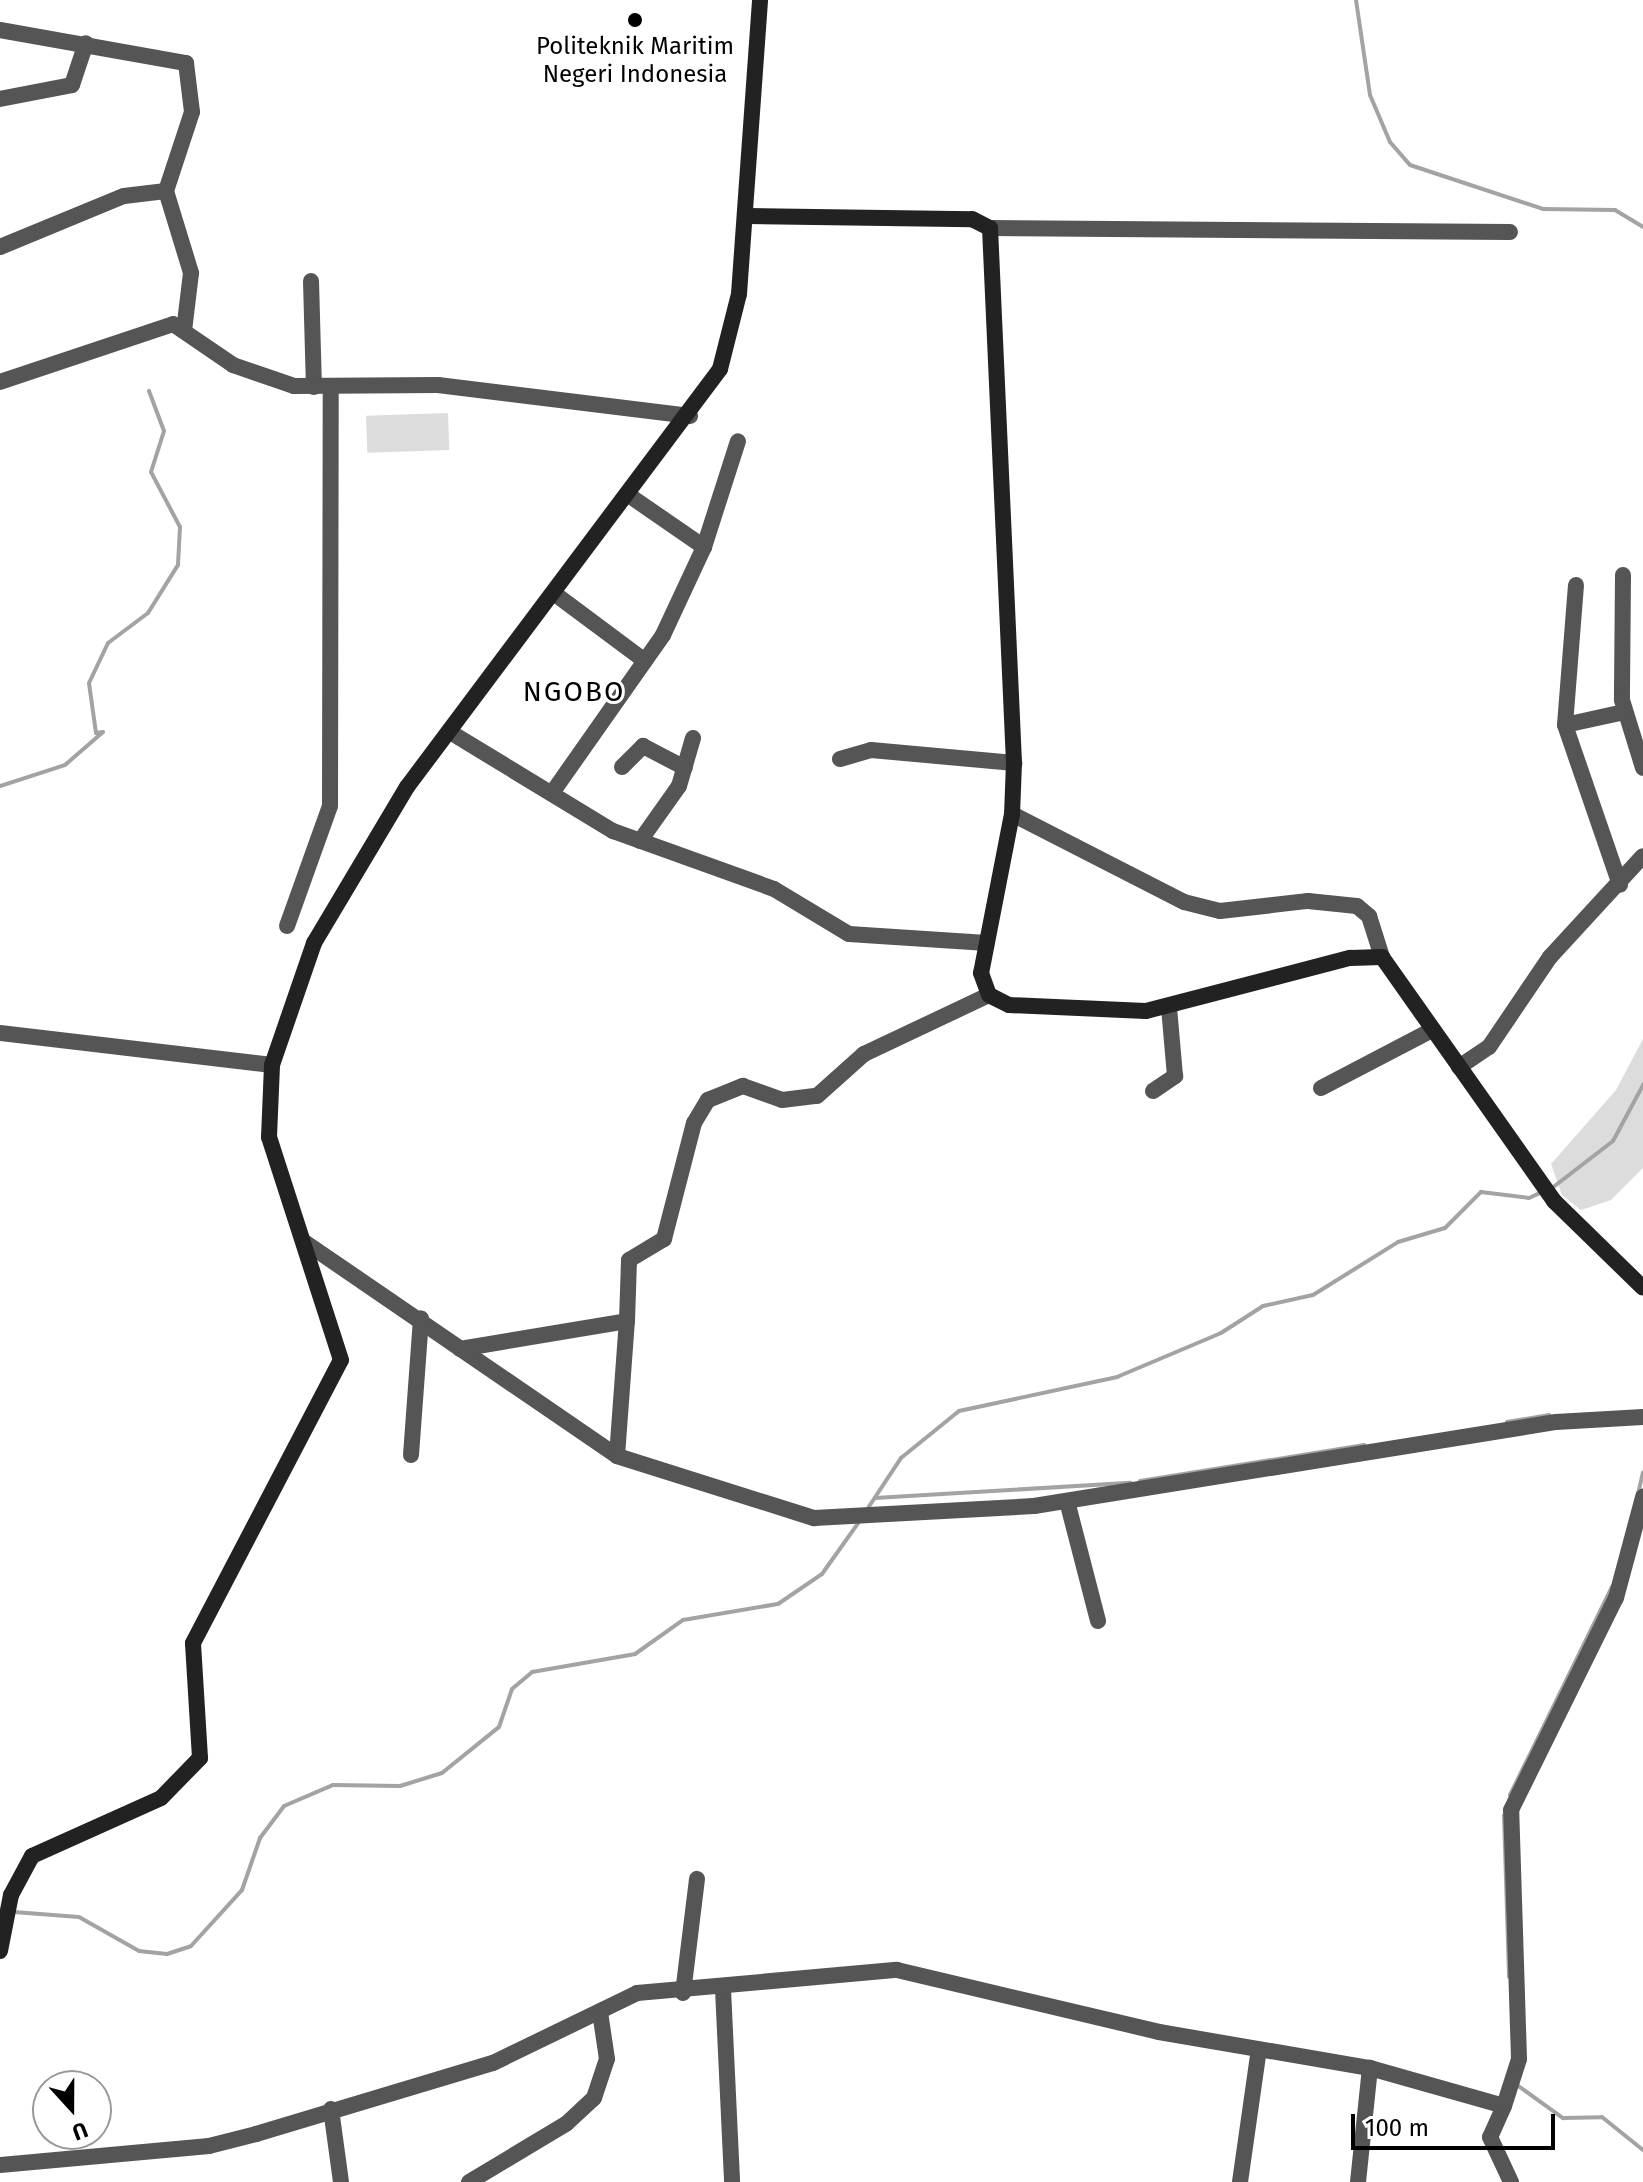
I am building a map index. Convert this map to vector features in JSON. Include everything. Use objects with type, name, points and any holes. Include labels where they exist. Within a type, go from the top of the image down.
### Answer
[{"type":"main road","points":[[0,1951],[11,1895],[37,1853],[161,1798],[200,1758],[193,1643],[341,1360],[306,1243],[269,1137],[272,1065],[321,930],[407,787],[690,416],[729,339],[747,216],[760,0]]},
{"type":"main road","points":[[747,216],[972,219],[990,228],[1014,763],[1012,814],[981,973],[989,995],[1009,1005],[1067,1010],[1169,1008],[1350,958],[1382,957],[1554,1201],[1643,1288]]},
{"type":"street","points":[[0,30],[186,63],[192,112],[166,191],[191,273],[184,331]]},
{"type":"street","points":[[0,99],[72,85],[86,43]]},
{"type":"street","points":[[0,247],[124,196],[166,191]]},
{"type":"street","points":[[990,228],[1510,232]]},
{"type":"street","points":[[287,926],[330,806],[322,387],[311,281]]},
{"type":"street","points":[[0,382],[161,325],[184,331],[250,372],[322,387],[438,385],[690,416]]},
{"type":"street","points":[[552,793],[645,661],[704,547],[738,441]]},
{"type":"street","points":[[630,496],[704,547]]},
{"type":"street","points":[[1623,575],[1624,712],[1643,768]]},
{"type":"street","points":[[1576,585],[1565,725],[1620,885]]},
{"type":"street","points":[[555,594],[645,661]]},
{"type":"street","points":[[1565,725],[1624,712]]},
{"type":"street","points":[[450,732],[640,841],[774,889],[849,934],[987,943]]},
{"type":"street","points":[[640,841],[685,768],[693,738]]},
{"type":"street","points":[[622,767],[643,746],[685,768]]},
{"type":"street","points":[[840,759],[871,750],[1014,763]]},
{"type":"street","points":[[1012,814],[1184,902],[1220,911],[1308,901],[1357,906],[1369,916],[1382,957]]},
{"type":"street","points":[[1459,1067],[1489,1047],[1550,957],[1620,885],[1643,856]]},
{"type":"street","points":[[617,1456],[629,1260],[664,1239],[694,1123],[708,1100],[743,1086],[782,1100],[817,1096],[864,1054],[989,995]]},
{"type":"street","points":[[1153,1091],[1175,1076],[1169,1008]]},
{"type":"street","points":[[1321,1088],[1432,1030]]},
{"type":"street","points":[[0,1033],[272,1065]]},
{"type":"street","points":[[306,1243],[421,1318],[460,1349],[617,1456],[832,1519],[878,1518],[1067,1501],[1556,1422],[1643,1417]]},
{"type":"street","points":[[411,1455],[421,1318]]},
{"type":"street","points":[[460,1349],[627,1321]]},
{"type":"street","points":[[1509,2181],[1490,2137],[1515,2082],[1511,1810],[1616,1598],[1643,1497]]},
{"type":"street","points":[[1067,1501],[1098,1621]]},
{"type":"street","points":[[683,1993],[697,1879]]},
{"type":"street","points":[[0,2165],[209,2146],[493,2063],[637,1993],[683,1993],[921,1970],[1259,2049],[1370,2068],[1504,2106]]},
{"type":"street","points":[[723,1989],[732,2182]]},
{"type":"street","points":[[469,2182],[566,2124],[594,2098],[607,2059],[600,2012]]},
{"type":"street","points":[[1240,2182],[1259,2049]]},
{"type":"street","points":[[1358,2182],[1370,2068]]},
{"type":"street","points":[[331,2109],[341,2182]]},
{"type":"shaded area","points":[[448,413],[449,450],[367,453],[366,416]]},
{"type":"shaded area","points":[[1643,1039],[1643,1168],[1611,1200],[1581,1210],[1562,1195],[1551,1164],[1616,1090]]},
{"type":"waterway","points":[[1356,0],[1370,95],[1390,142],[1410,165],[1543,209],[1615,210],[1643,227]]},
{"type":"waterway","points":[[0,786],[65,765],[103,732],[96,733],[89,683],[108,643],[148,613],[178,565],[180,527],[151,472],[164,431],[149,391]]},
{"type":"waterway","points":[[1552,1188],[1613,1141],[1643,1085]]},
{"type":"waterway","points":[[866,1511],[901,1458],[959,1411],[1117,1377],[1221,1333],[1263,1306],[1313,1295],[1398,1242],[1445,1228],[1481,1192],[1529,1198],[1544,1191]]},
{"type":"waterway","points":[[1507,1422],[1549,1415]]},
{"type":"waterway","points":[[1140,1481],[1364,1445]]},
{"type":"waterway","points":[[1638,1494],[1643,1473]]},
{"type":"waterway","points":[[875,1498],[1131,1483]]},
{"type":"waterway","points":[[14,1912],[79,1917],[139,1951],[167,1954],[191,1946],[242,1890],[260,1838],[284,1806],[333,1785],[400,1786],[442,1773],[499,1727],[512,1689],[532,1672],[635,1654],[683,1620],[778,1604],[822,1574],[859,1522]]},
{"type":"waterway","points":[[1510,1795],[1612,1587]]},
{"type":"waterway","points":[[1504,1815],[1509,1977]]},
{"type":"waterway","points":[[1517,2085],[1563,2118],[1602,2117],[1643,2150]]},
{"type":"place","name":"Politeknik Maritim Negeri Indonesia","points":[[635,20]]},
{"type":"district","name":"NGOBO","points":[[574,692]]}]
